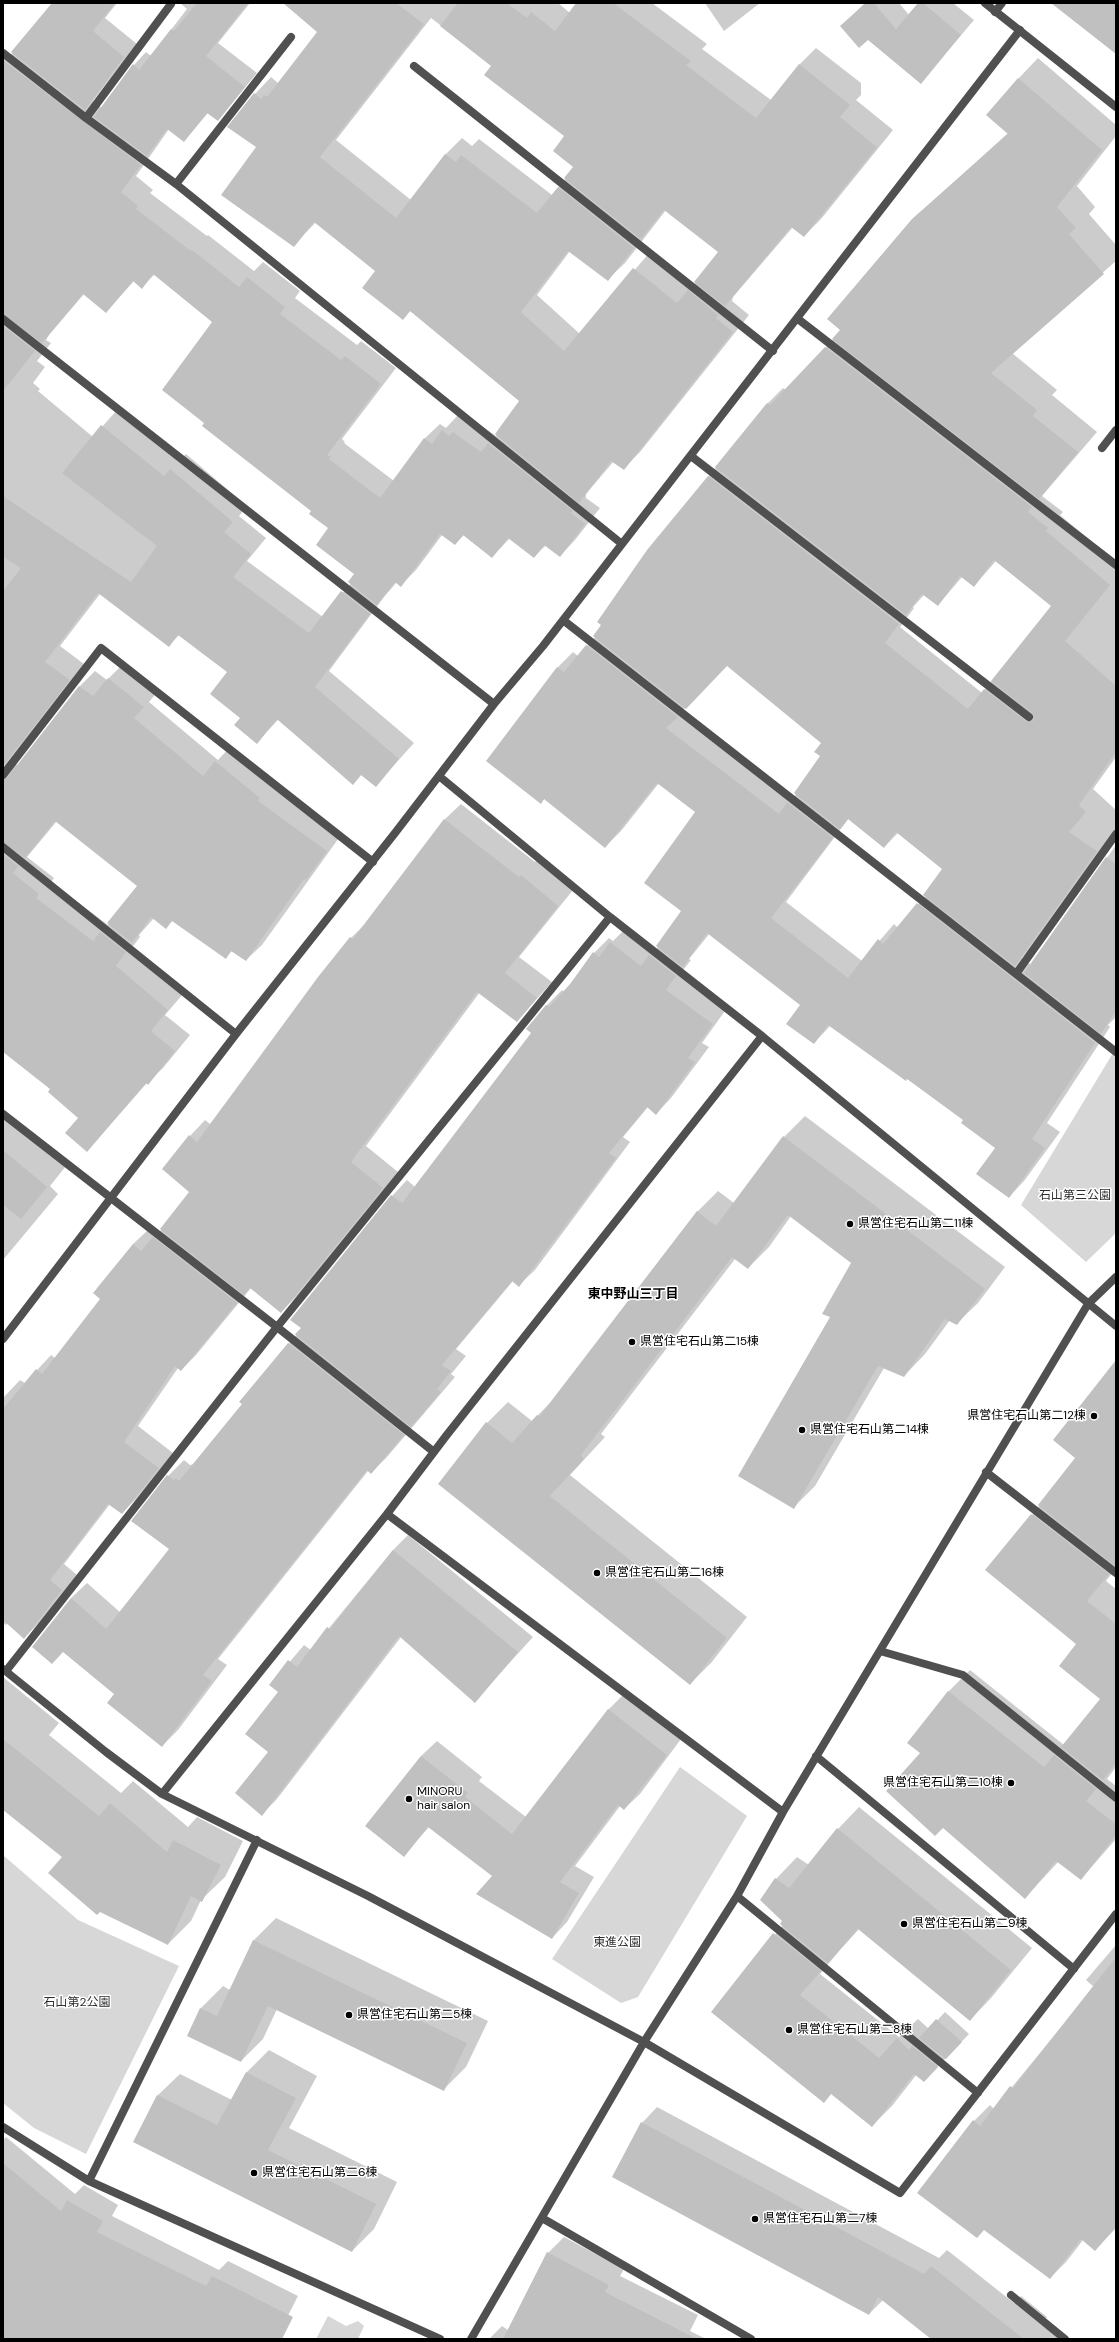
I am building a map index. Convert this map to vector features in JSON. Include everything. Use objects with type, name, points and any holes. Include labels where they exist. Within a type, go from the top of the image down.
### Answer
[{"type":"street","points":[[985,3],[1116,107]]},
{"type":"street","points":[[996,12],[1002,3]]},
{"type":"street","points":[[86,118],[171,4]]},
{"type":"street","points":[[3,1339],[236,1034],[373,862],[494,704],[563,620],[773,352],[1020,30]]},
{"type":"street","points":[[176,184],[291,37]]},
{"type":"street","points":[[3,54],[86,118],[176,184],[622,544]]},
{"type":"street","points":[[414,66],[773,352]]},
{"type":"street","points":[[3,319],[494,704]]},
{"type":"street","points":[[798,319],[1116,565]]},
{"type":"street","points":[[1102,448],[1116,430]]},
{"type":"street","points":[[691,456],[1029,717]]},
{"type":"street","points":[[563,620],[1116,1052]]},
{"type":"street","points":[[3,775],[101,648],[373,862]]},
{"type":"street","points":[[439,776],[610,916],[762,1036],[1116,1326]]},
{"type":"street","points":[[1016,974],[1116,834]]},
{"type":"street","points":[[3,847],[236,1034]]},
{"type":"street","points":[[610,916],[278,1327],[4,1670],[106,1752],[162,1794],[368,1896],[644,2042],[900,2193],[1116,1914]]},
{"type":"street","points":[[162,1794],[387,1514],[434,1452],[762,1036]]},
{"type":"street","points":[[3,1114],[278,1327],[434,1452]]},
{"type":"street","points":[[471,2339],[644,2042],[737,1896],[783,1812],[816,1756],[1088,1304],[1116,1277]]},
{"type":"street","points":[[986,1472],[1116,1573]]},
{"type":"street","points":[[387,1514],[783,1812]]},
{"type":"street","points":[[880,1650],[963,1676],[1116,1798]]},
{"type":"street","points":[[816,1756],[1074,1969]]},
{"type":"street","points":[[89,2181],[257,1840]]},
{"type":"street","points":[[737,1896],[978,2093]]},
{"type":"street","points":[[3,2127],[89,2181],[440,2339]]},
{"type":"street","points":[[542,2218],[751,2339]]},
{"type":"street","points":[[1011,2294],[1065,2339]]},
{"type":"green space","name":"石山第三公園","points":[[1116,1048],[1116,1233],[1086,1262],[1021,1205]]},
{"type":"green space","name":"東進公園","points":[[680,1767],[747,1816],[638,1997],[621,2003],[552,1959]]},
{"type":"green space","name":"石山第2公園","points":[[3,1855],[78,1920],[179,1966],[86,2154],[34,2128],[3,2103]]},
{"type":"green space","points":[[328,2316],[346,2326],[358,2321],[364,2326],[358,2339],[316,2339]]},
{"type":"building","points":[[52,3],[115,3],[93,31],[124,57],[85,110],[11,52]]},
{"type":"building","points":[[197,3],[248,3],[206,56],[245,87],[218,121],[207,113],[184,142],[167,129],[147,156],[94,117],[133,64],[139,70],[171,29],[174,31]]},
{"type":"building","points":[[283,3],[396,3],[424,24],[320,157],[396,218],[445,154],[456,162],[461,155],[537,213],[558,187],[634,248],[608,281],[568,251],[521,312],[564,351],[633,268],[677,303],[688,290],[718,315],[716,318],[733,332],[624,470],[611,461],[579,503],[495,434],[519,401],[410,311],[403,320],[362,288],[375,271],[314,222],[294,247],[221,195],[256,147],[227,127],[254,93],[261,99],[264,95],[267,97],[317,32]]},
{"type":"building","points":[[458,3],[507,3],[527,18],[531,12],[555,31],[576,3],[613,3],[691,61],[686,65],[756,118],[799,64],[850,105],[840,117],[877,147],[804,237],[791,227],[725,306],[694,282],[718,252],[664,210],[641,239],[564,178],[573,167],[553,151],[564,136],[484,75],[491,66],[440,26]]},
{"type":"building","points":[[866,3],[874,3],[896,29],[918,3],[923,3],[961,35],[921,84],[868,40],[859,48],[840,26]]},
{"type":"building","points":[[1051,3],[1116,3],[1116,54]]},
{"type":"building","points":[[4,61],[141,165],[121,192],[138,206],[136,209],[239,287],[247,277],[285,307],[280,314],[341,360],[345,356],[381,384],[327,455],[331,457],[329,459],[380,498],[424,438],[432,444],[442,430],[449,436],[453,432],[481,452],[488,443],[573,511],[571,513],[585,524],[560,557],[544,545],[534,558],[508,538],[492,558],[463,535],[455,545],[440,534],[401,587],[395,582],[377,605],[348,582],[354,574],[316,545],[328,528],[309,514],[311,511],[202,426],[204,423],[162,390],[212,322],[153,274],[142,289],[133,281],[106,313],[83,294],[42,343],[3,314]]},
{"type":"building","points":[[1018,78],[1102,150],[1057,207],[1076,228],[1069,234],[1104,274],[991,373],[1037,410],[1033,416],[1078,452],[1039,499],[832,339],[840,330],[827,319],[912,219],[1008,134],[986,115]]},
{"type":"building","points":[[3,326],[35,351],[3,391]]},
{"type":"building","points":[[825,347],[1032,507],[1028,512],[1048,528],[1046,531],[1110,585],[1065,641],[1116,686],[1116,752],[1079,805],[1086,812],[1069,832],[1097,851],[1015,966],[923,895],[942,869],[896,832],[884,848],[848,819],[840,829],[794,793],[820,756],[814,752],[821,743],[727,666],[686,709],[593,636],[601,625],[597,622],[647,550],[708,476],[899,624],[885,643],[968,709],[984,689],[1026,721],[1033,721],[1034,717],[1032,713],[991,681],[1051,606],[994,560],[974,587],[960,576],[938,606],[922,594],[906,615],[715,467],[767,403],[770,405]]},
{"type":"building","points":[[101,425],[164,476],[170,469],[233,522],[224,532],[251,554],[233,577],[309,633],[341,591],[370,614],[315,687],[399,759],[376,787],[361,775],[353,785],[277,719],[257,744],[234,725],[240,718],[210,694],[227,672],[178,635],[169,647],[98,593],[45,662],[70,680],[3,766],[3,591],[21,568],[3,557],[3,496],[131,582],[157,546],[62,473]]},
{"type":"building","points":[[586,645],[678,717],[666,728],[779,814],[787,802],[833,838],[771,918],[848,978],[878,939],[883,944],[917,903],[1095,1043],[1032,1139],[1045,1148],[1009,1198],[976,1174],[995,1148],[961,1123],[963,1120],[907,1079],[906,1081],[828,1025],[814,1044],[786,1024],[800,1005],[707,933],[683,967],[656,946],[681,911],[644,883],[695,812],[657,783],[605,848],[544,799],[541,804],[486,761],[557,667],[564,672]]},
{"type":"building","points":[[108,678],[144,707],[134,718],[203,776],[215,761],[260,798],[258,801],[327,851],[306,880],[304,879],[246,961],[231,951],[226,959],[172,921],[166,929],[151,917],[132,943],[107,923],[137,886],[55,821],[25,858],[3,842],[3,780],[7,778],[79,686],[93,696]]},
{"type":"building","points":[[444,819],[519,877],[521,875],[558,906],[505,973],[537,998],[517,1022],[477,992],[351,1162],[383,1188],[281,1313],[250,1288],[244,1295],[160,1229],[189,1192],[162,1169],[189,1135],[197,1142],[318,977],[350,937],[353,939]]},
{"type":"building","points":[[3,854],[18,866],[13,873],[39,894],[36,898],[93,941],[100,932],[126,952],[116,966],[168,1010],[151,1031],[175,1051],[148,1085],[146,1083],[87,1152],[65,1133],[78,1118],[48,1092],[50,1089],[3,1052]]},
{"type":"building","points":[[1106,857],[1116,864],[1116,1011],[1101,1034],[1024,973]]},
{"type":"building","points":[[610,942],[641,966],[649,955],[676,976],[666,990],[713,1024],[688,1058],[695,1062],[656,1115],[647,1107],[609,1153],[616,1158],[519,1287],[512,1281],[442,1365],[451,1371],[437,1389],[441,1392],[411,1427],[295,1334],[301,1328],[290,1320],[391,1195],[402,1203],[531,1033],[526,1029],[546,1005],[549,1007],[571,983],[593,952],[599,957]]},
{"type":"building","points":[[783,1136],[985,1289],[957,1325],[945,1319],[904,1377],[878,1366],[794,1509],[738,1476],[830,1317],[822,1314],[851,1263],[788,1215],[748,1269],[732,1257],[581,1455],[584,1459],[550,1496],[727,1638],[690,1685],[438,1484],[486,1422],[512,1443],[537,1415],[539,1417],[697,1211],[716,1226]]},
{"type":"building","points":[[3,1150],[47,1187],[21,1219],[3,1205]]},
{"type":"building","points":[[153,1237],[237,1303],[181,1371],[175,1366],[124,1442],[159,1468],[122,1514],[108,1504],[50,1580],[62,1590],[24,1639],[3,1620],[3,1409],[36,1369],[42,1374],[100,1299],[93,1293],[133,1244],[141,1251]]},
{"type":"building","points":[[288,1343],[404,1435],[371,1474],[367,1470],[203,1675],[212,1681],[162,1747],[107,1703],[114,1694],[63,1652],[52,1664],[32,1647],[71,1598],[106,1629],[169,1549],[131,1521],[167,1475],[174,1480],[176,1478],[179,1481],[242,1404],[239,1402]]},
{"type":"building","points":[[1116,1360],[1115,1566],[1038,1505],[1075,1458],[1053,1440]]},
{"type":"building","points":[[1031,1514],[1109,1574],[1087,1601],[1116,1624],[1116,1763],[1103,1780],[1061,1747],[1100,1699],[1059,1666],[1076,1644],[985,1570]]},
{"type":"building","points":[[393,1550],[518,1652],[475,1703],[399,1636],[262,1816],[235,1793],[268,1752],[245,1734],[278,1692],[269,1685],[288,1660],[297,1667],[327,1627],[330,1629]]},
{"type":"building","name":"県営住宅石山第二10棟","points":[[948,1691],[1044,1767],[1054,1755],[1096,1789],[1086,1801],[1116,1824],[1116,1835],[1081,1880],[1056,1861],[1025,1899],[943,1828],[935,1836],[886,1791],[920,1753],[907,1743]]},
{"type":"building","points":[[608,1709],[667,1755],[624,1810],[618,1805],[560,1882],[579,1893],[552,1939],[476,1894],[492,1876],[428,1827],[404,1857],[365,1826],[421,1756],[468,1793],[465,1797],[512,1834]]},
{"type":"building","points":[[3,1739],[99,1816],[110,1803],[167,1852],[173,1840],[221,1865],[202,1902],[191,1896],[168,1945],[100,1912],[97,1915],[48,1873],[62,1857],[3,1810]]},
{"type":"building","name":"県営住宅石山第二9棟","points":[[837,1828],[1011,1970],[970,2021],[858,1929],[828,1963],[780,1924],[782,1921],[760,1900],[775,1878],[789,1888]]},
{"type":"building","name":"県営住宅石山第二8棟","points":[[773,1933],[821,1971],[800,1995],[879,2058],[897,2038],[909,2050],[912,2046],[938,2067],[924,2082],[914,2074],[872,2127],[831,2094],[824,2103],[711,2012]]},
{"type":"building","name":"県営住宅石山第二5棟","points":[[253,1940],[467,2043],[444,2091],[268,2006],[241,2062],[187,2036],[200,2008],[217,2016]]},
{"type":"building","points":[[1116,1957],[1116,2227],[1095,2251],[1081,2239],[1050,2279],[984,2230],[977,2238],[917,2193],[973,2120],[980,2126],[1010,2086],[1013,2088]]},
{"type":"building","points":[[936,2019],[962,2042],[946,2059],[919,2038]]},
{"type":"building","name":"県営住宅石山第二6棟","points":[[246,2072],[296,2098],[268,2150],[376,2204],[352,2252],[133,2142],[157,2095],[217,2125]]},
{"type":"building","name":"県営住宅石山第二7棟","points":[[641,2122],[924,2274],[931,2266],[1024,2339],[931,2339],[878,2297],[869,2315],[612,2177]]},
{"type":"building","points":[[3,2163],[61,2211],[67,2200],[103,2221],[97,2232],[206,2286],[212,2276],[293,2317],[282,2339],[3,2339]]},
{"type":"building","points":[[547,2252],[609,2285],[605,2292],[697,2339],[503,2339]]},
{"type":"place","name":"県営住宅石山第二11棟","points":[[850,1224]]},
{"type":"place","name":"県営住宅石山第二15棟","points":[[632,1342]]},
{"type":"place","name":"県営住宅石山第二12棟","points":[[1094,1416]]},
{"type":"place","name":"県営住宅石山第二14棟","points":[[802,1430]]},
{"type":"place","name":"県営住宅石山第二16棟","points":[[597,1573]]},
{"type":"place","name":"県営住宅石山第二10棟","points":[[1011,1783]]},
{"type":"place","name":"MINORU hair salon","points":[[409,1799]]},
{"type":"place","name":"県営住宅石山第二9棟","points":[[904,1924]]},
{"type":"place","name":"県営住宅石山第二5棟","points":[[349,2015]]},
{"type":"place","name":"県営住宅石山第二8棟","points":[[789,2030]]},
{"type":"place","name":"県営住宅石山第二6棟","points":[[254,2173]]},
{"type":"place","name":"県営住宅石山第二7棟","points":[[755,2219]]},
{"type":"district","name":"東中野山三丁目","points":[[633,1295]]}]
